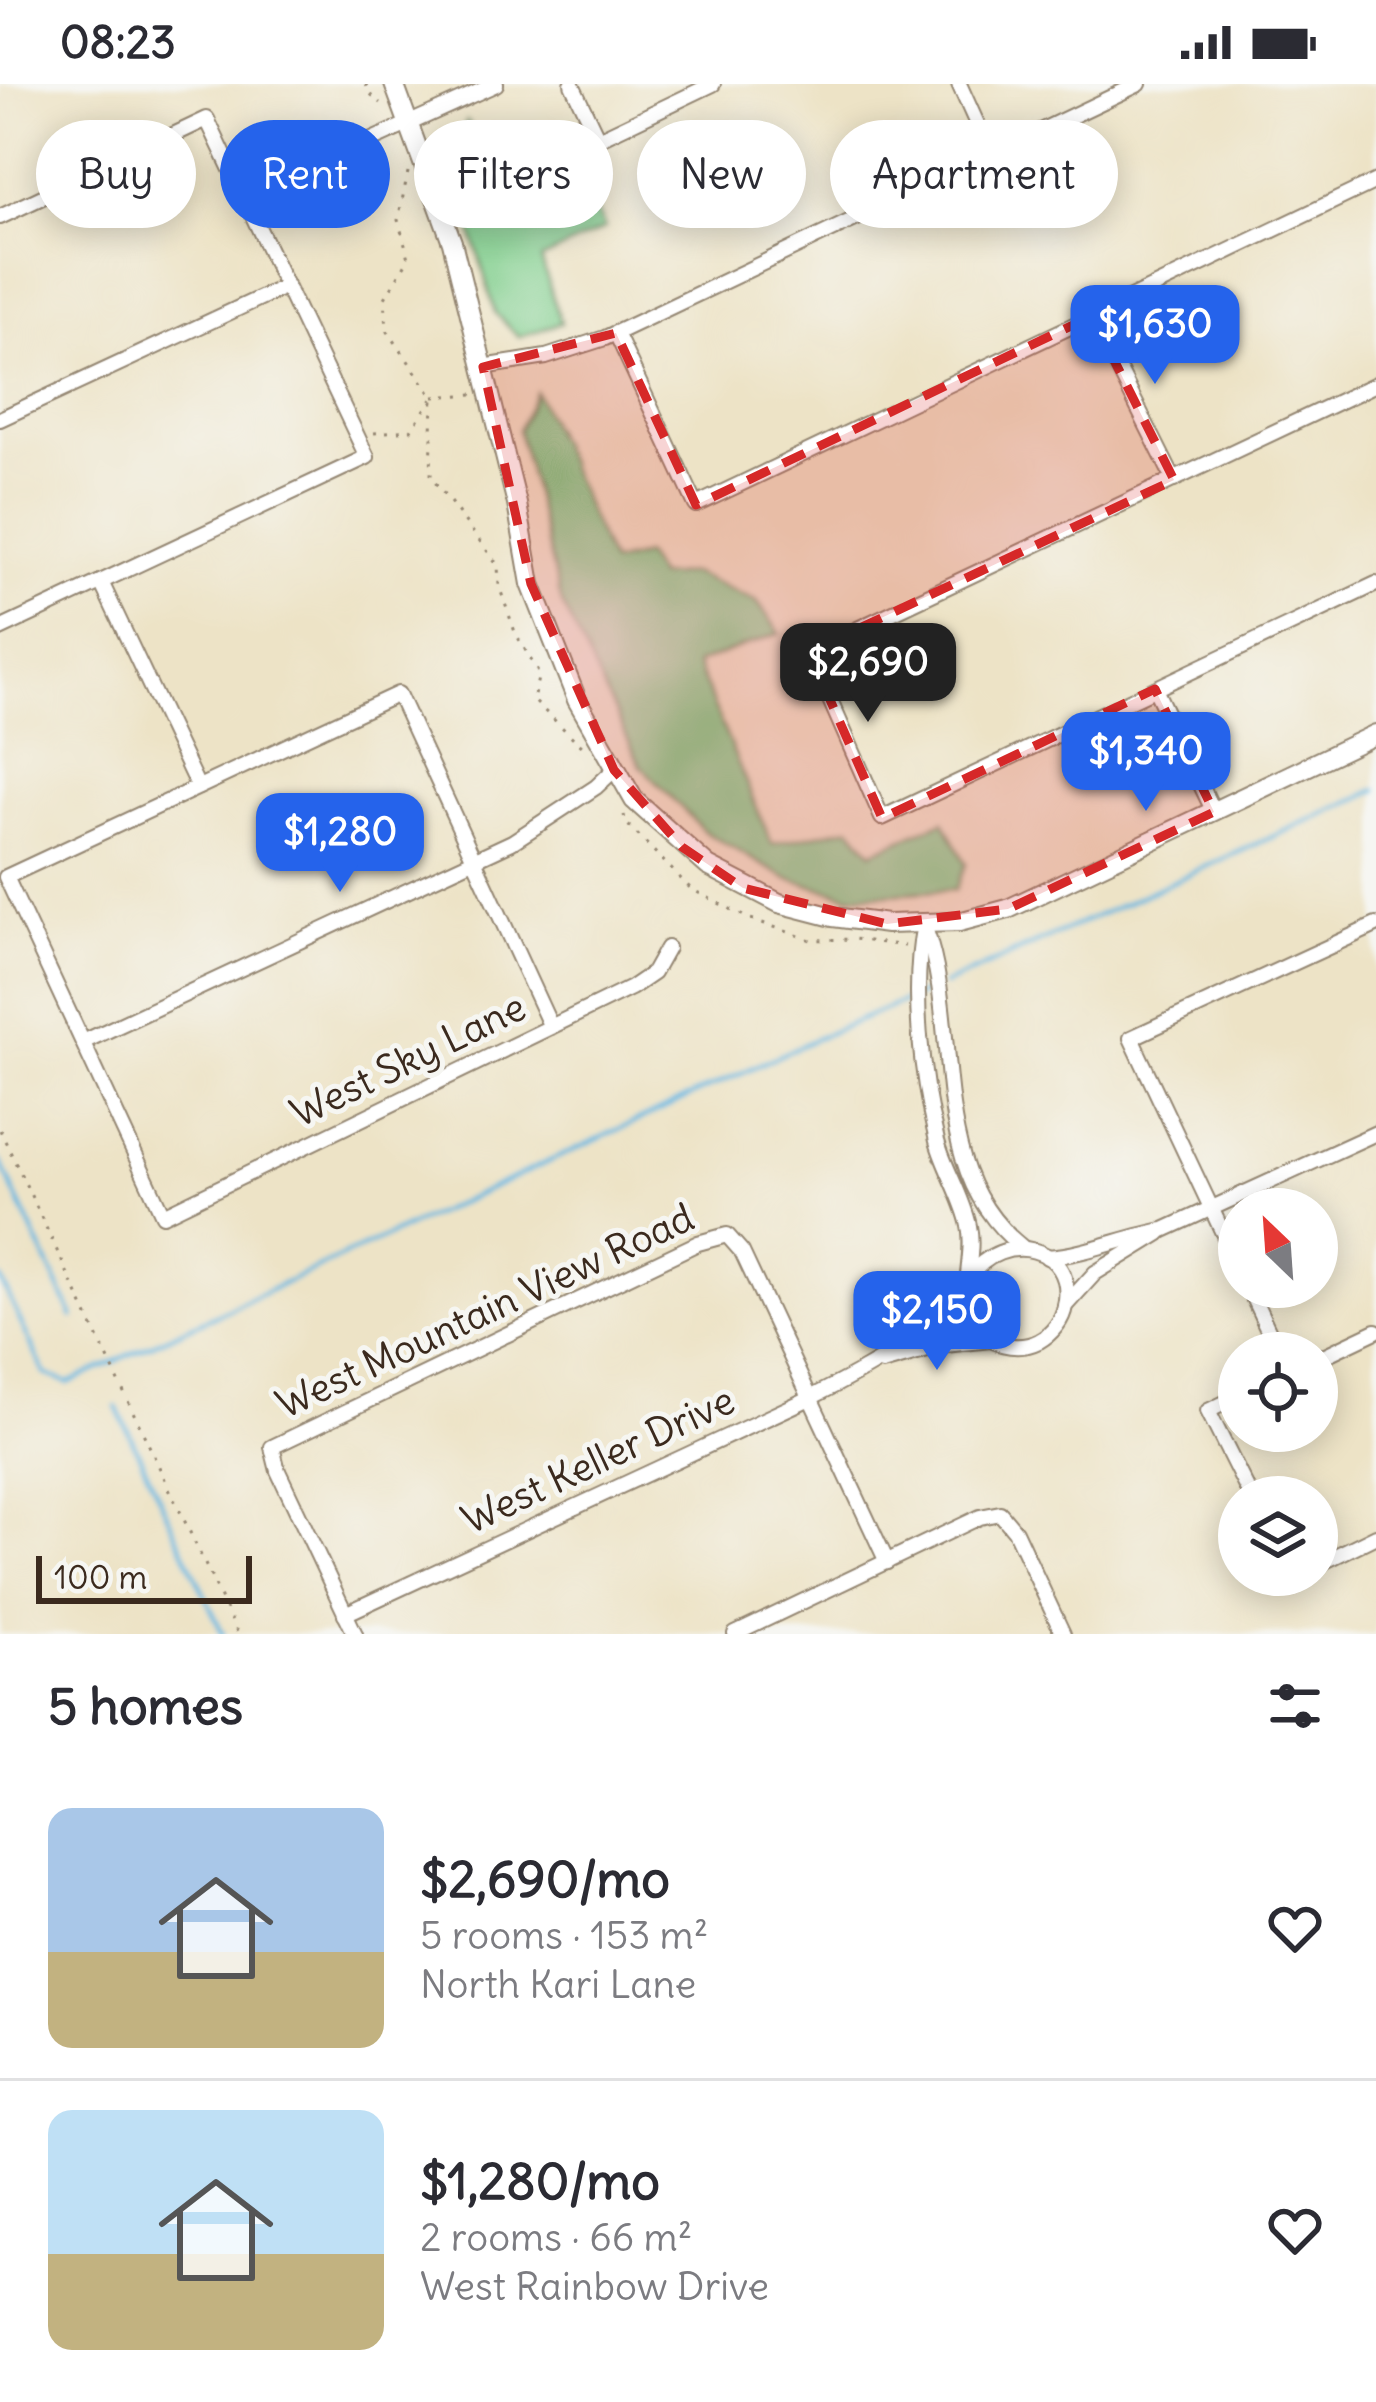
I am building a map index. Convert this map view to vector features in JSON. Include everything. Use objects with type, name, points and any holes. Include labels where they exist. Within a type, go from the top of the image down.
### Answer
[{"type":"street","points":[[394,84],[399,128],[452,242],[531,584],[577,700],[634,800],[682,847],[743,888],[833,917],[887,924],[959,922],[1009,909],[1376,734]]},
{"type":"street","points":[[390,132],[496,84]]},
{"type":"street","points":[[572,84],[598,139],[713,84]]},
{"type":"street","points":[[958,84],[975,120]]},
{"type":"street","points":[[1063,120],[1139,84]]},
{"type":"street","points":[[0,217],[207,119],[220,147]]},
{"type":"street","points":[[616,333],[696,505],[1376,181]]},
{"type":"street","points":[[0,629],[367,457],[258,228]]},
{"type":"street","points":[[483,367],[546,357],[616,333],[836,228]]},
{"type":"street","points":[[0,419],[286,286]]},
{"type":"street","points":[[1091,316],[1174,480]]},
{"type":"street","points":[[1376,384],[809,652],[882,818],[1376,584]]},
{"type":"street","points":[[101,582],[198,787]]},
{"type":"street","points":[[1156,689],[1214,812]]},
{"type":"street","points":[[551,1027],[474,860],[398,694],[6,877],[83,1042],[474,860],[512,842],[614,770]]},
{"type":"street","points":[[924,924],[936,968],[948,1090],[967,1167],[991,1218],[1022,1247],[1046,1257],[1079,1254],[1164,1230]]},
{"type":"street","points":[[924,924],[917,958],[926,1088],[938,1144],[969,1223],[966,1295],[972,1321],[991,1340],[1021,1346],[1037,1342],[1050,1334],[1066,1306],[1095,1274],[1164,1230],[1376,1133]]},
{"type":"street","points":[[1218,1223],[1131,1038],[1376,925]]},
{"type":"street","name":"West Sky Lane","points":[[83,1042],[164,1215],[631,988],[653,973],[667,948]]},
{"type":"street","name":"West Mountain View Road","points":[[345,1614],[278,1471],[272,1447],[677,1253],[727,1235],[742,1252],[810,1398]]},
{"type":"street","points":[[970,1277],[991,1253],[1022,1247]]},
{"type":"street","points":[[1046,1257],[1063,1279],[1066,1306]]},
{"type":"street","name":"West Keller Drive","points":[[877,1364],[902,1342],[937,1324],[966,1295]]},
{"type":"street","points":[[1338,1349],[1376,1331]]},
{"type":"street","name":"West Keller Drive","points":[[345,1614],[877,1364],[945,1345],[991,1340]]},
{"type":"street","points":[[810,1398],[887,1562]]},
{"type":"street","points":[[1218,1406],[1208,1411],[1218,1431]]},
{"type":"street","points":[[735,1634],[980,1517],[1000,1513],[1015,1531],[1064,1634]]},
{"type":"street","points":[[1338,1554],[1376,1536]]},
{"type":"street","points":[[345,1614],[355,1634]]},
{"type":"path","points":[[366,84],[399,128]]},
{"type":"path","points":[[409,170],[398,220],[409,258],[385,298],[387,330],[433,398],[430,477],[498,565],[499,586],[515,632],[539,674],[533,700],[588,752]]},
{"type":"path","points":[[433,398],[489,393]]},
{"type":"path","points":[[356,435],[411,430],[433,398]]},
{"type":"path","points":[[0,1130],[238,1634]]},
{"type":"highlighted area","points":[[1092,316],[1174,480],[809,652],[882,818],[1155,689],[1214,812],[1008,909],[887,924],[743,888],[682,847],[614,770],[531,584],[483,367],[616,333],[696,505]]},
{"type":"green space","points":[[471,228],[605,228],[541,259],[561,323],[519,337],[495,313]]},
{"type":"green space","points":[[536,392],[611,564],[644,555],[658,577],[691,573],[757,602],[780,633],[696,664],[772,844],[851,827],[872,852],[944,821],[966,864],[955,890],[850,896],[786,878],[705,832],[641,766],[562,604],[518,430]]},
{"type":"waterway","points":[[944,985],[1376,790]]},
{"type":"waterway","points":[[0,1278],[45,1374],[68,1383],[933,989]]},
{"type":"waterway","points":[[0,1161],[73,1317]]},
{"type":"waterway","points":[[117,1407],[223,1634]]}]
